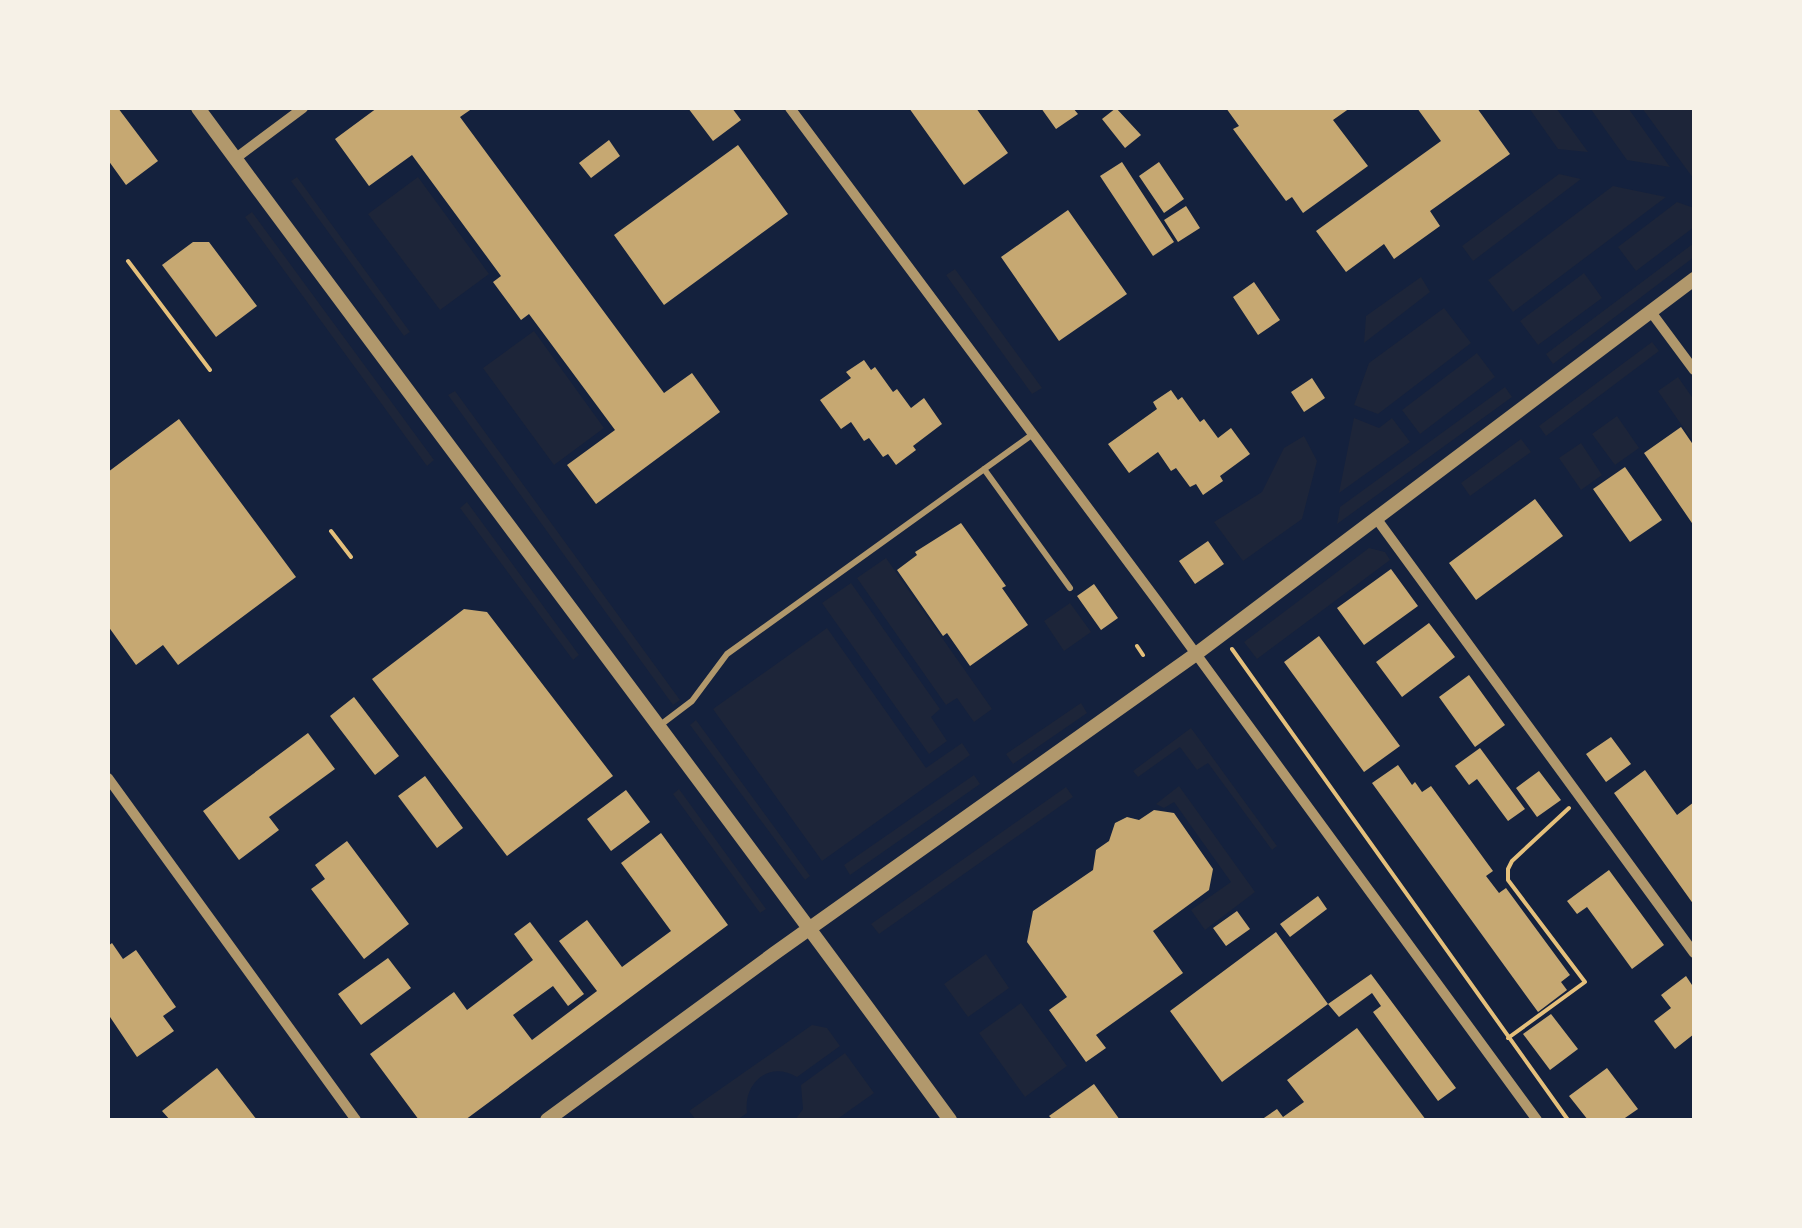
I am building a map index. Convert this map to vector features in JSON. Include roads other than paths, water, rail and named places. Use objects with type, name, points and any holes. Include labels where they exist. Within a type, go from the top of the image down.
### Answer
[{"type":"street","points":[[198,108],[466,474],[810,928],[950,1120]]},
{"type":"street","points":[[236,158],[303,108]]},
{"type":"street","points":[[790,108],[1537,1120]]},
{"type":"street","points":[[546,1120],[1196,654],[1694,279]]},
{"type":"street","points":[[1651,312],[1694,370]]},
{"type":"street","points":[[1376,518],[1694,953]]},
{"type":"street","points":[[108,778],[356,1120]]},
{"type":"lane","points":[[658,726],[692,700],[727,654],[1033,434]]},
{"type":"lane","points":[[984,469],[1070,588]]}]
